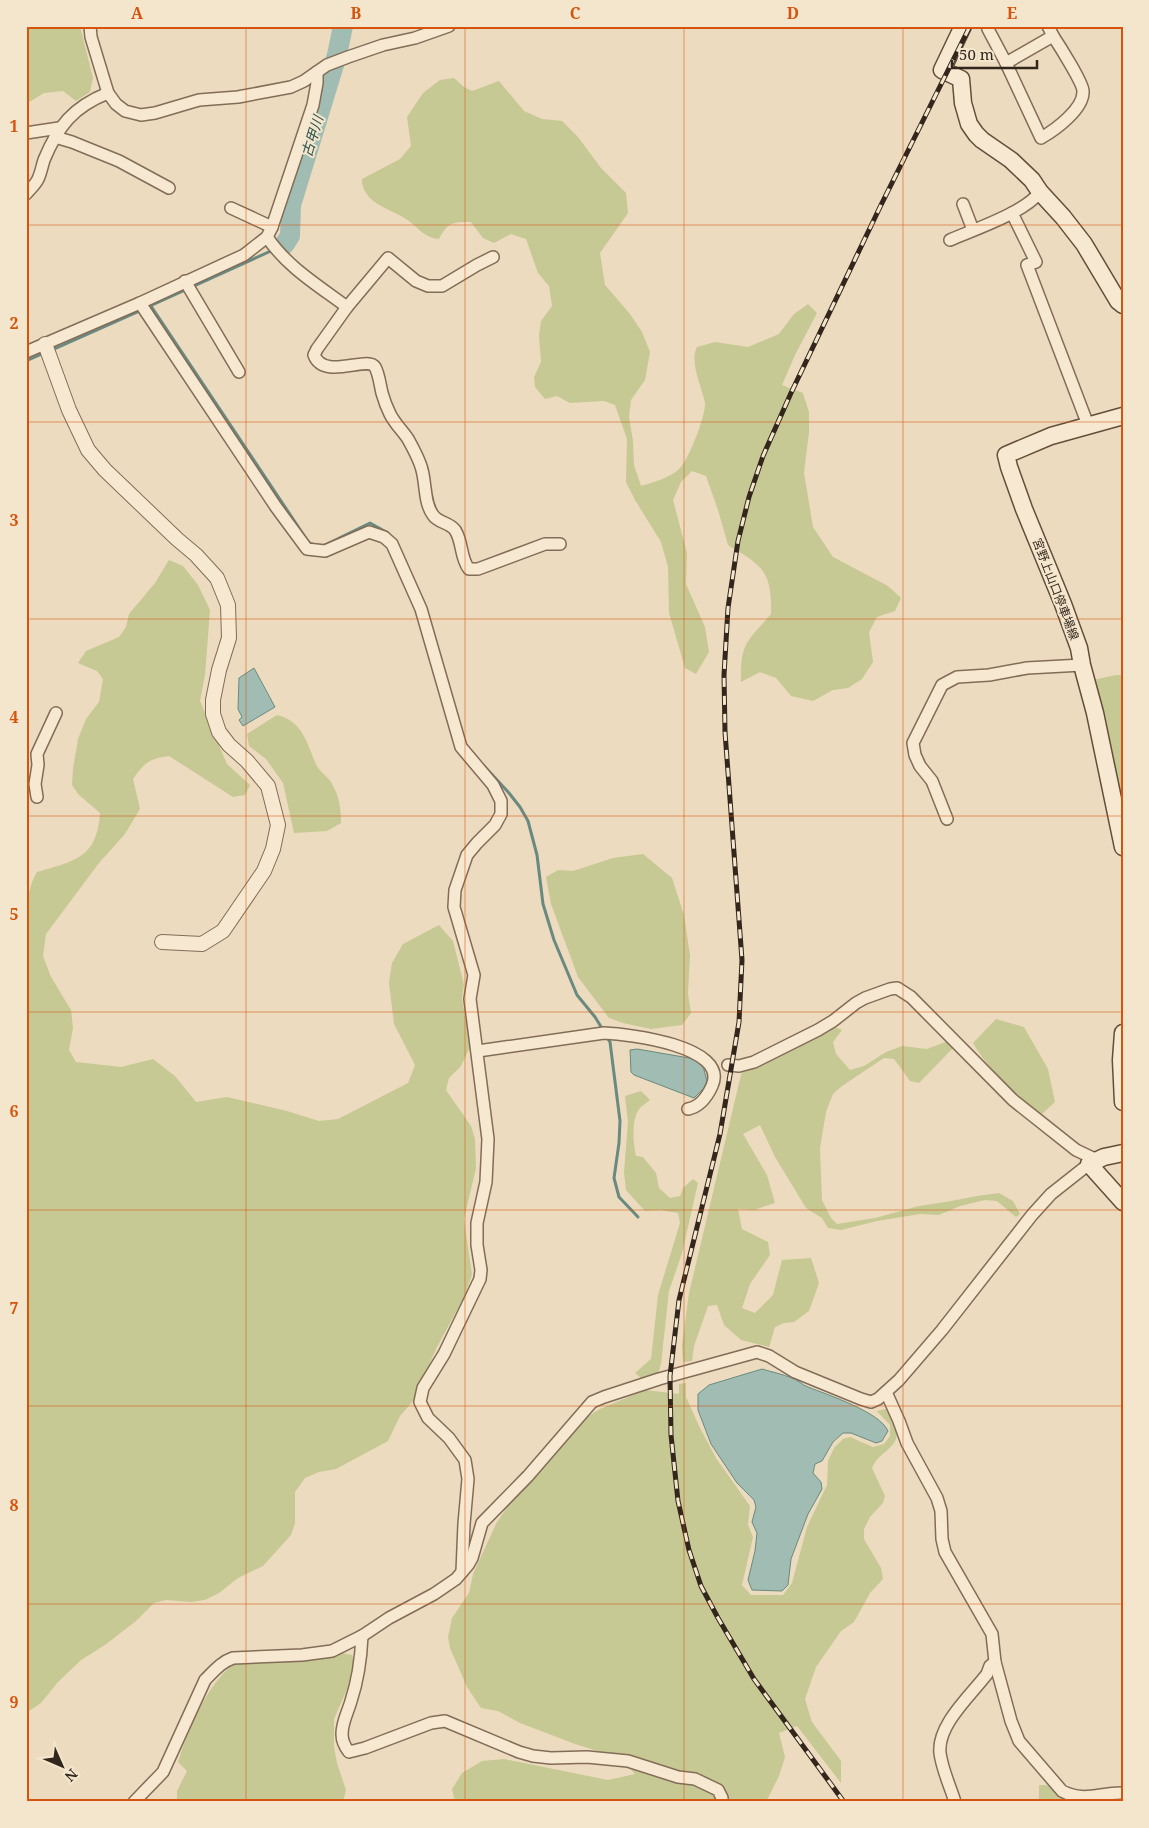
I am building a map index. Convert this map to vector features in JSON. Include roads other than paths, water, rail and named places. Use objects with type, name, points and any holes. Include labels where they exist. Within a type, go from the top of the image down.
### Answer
[{"type":"main road","points":[[963,26],[942,70],[961,79],[963,103],[970,124],[982,140],[1011,160],[1032,180],[1084,244],[1118,301],[1123,305]]},
{"type":"main road","name":"宮野上山口停車場線","points":[[1123,416],[1051,436],[1006,455],[1024,509],[1064,604],[1079,648],[1095,713],[1123,847]]},
{"type":"main road","points":[[1123,1033],[1121,1060],[1123,1102]]},
{"type":"main road","points":[[1123,1153],[1093,1162],[1123,1202]]},
{"type":"street","points":[[90,26],[91,37],[108,93],[116,104],[125,111],[141,115],[155,113],[199,100],[238,97],[291,87],[328,65],[348,57],[449,26]]},
{"type":"street","points":[[989,26],[988,29],[1006,63],[1040,138],[1053,131],[1082,101],[1083,89],[1051,31],[1006,63]]},
{"type":"street","points":[[26,352],[140,303],[244,254],[266,237],[272,227],[313,105],[317,72]]},
{"type":"street","points":[[26,194],[38,180],[43,162],[57,132],[75,111],[93,99],[108,93]]},
{"type":"street","points":[[26,133],[57,132],[72,142],[119,161],[170,188]]},
{"type":"street","points":[[950,240],[1012,213],[1036,198],[1040,192]]},
{"type":"street","points":[[963,204],[973,230]]},
{"type":"street","points":[[231,208],[272,227]]},
{"type":"street","points":[[1012,213],[1036,262],[1027,265],[1088,425]]},
{"type":"street","points":[[266,237],[279,254],[290,264],[347,307]]},
{"type":"street","points":[[493,258],[477,265],[442,286],[428,286],[416,281],[388,258],[347,307],[314,355],[316,361],[324,365],[346,367],[366,362],[376,368],[382,394],[390,415],[408,439],[422,470],[432,514],[454,529],[458,536],[465,564],[469,569],[478,569],[545,544],[560,544]]},
{"type":"street","points":[[185,281],[239,372]]},
{"type":"street","points":[[140,303],[276,507],[307,549],[325,551],[369,532],[384,537],[392,544],[421,609],[461,748],[494,785],[501,801],[501,814],[495,826],[467,855],[454,898],[456,915],[474,975],[470,999],[488,1139],[486,1182],[477,1223],[480,1279],[444,1354],[423,1388],[420,1402],[428,1418],[448,1438],[465,1460],[468,1479],[462,1572]]},
{"type":"street","points":[[45,344],[69,410],[88,450],[105,470],[196,555],[217,578],[228,604],[229,638],[219,670],[213,700],[213,714],[219,732],[268,786],[278,825],[273,849],[264,871],[223,931],[202,944],[162,942]]},
{"type":"street","points":[[1067,368],[1078,363]]},
{"type":"street","points":[[947,819],[932,781],[920,766],[915,755],[913,743],[942,685],[957,676],[989,675],[1027,668],[1082,665]]},
{"type":"street","points":[[37,797],[35,784],[38,765],[32,753],[56,713]]},
{"type":"street","points":[[134,1802],[163,1772],[205,1680],[225,1661],[233,1658],[302,1655],[332,1651],[362,1636],[456,1579],[472,1558],[482,1523],[534,1470],[592,1402],[675,1374],[757,1352],[769,1356],[795,1372],[861,1399],[871,1402],[878,1399],[899,1380],[942,1330],[1032,1215],[1051,1194],[1093,1162],[1013,1100],[911,997],[896,988],[856,1003],[818,1030],[754,1062],[740,1066],[709,1063]]},
{"type":"street","points":[[478,1051],[604,1033],[624,1034],[692,1050],[709,1063],[714,1079]]},
{"type":"street","points":[[688,1110],[700,1104],[711,1088],[714,1079],[728,1065]]},
{"type":"street","points":[[886,1392],[907,1443],[929,1480],[942,1511],[942,1539],[945,1552],[992,1634],[995,1662],[1011,1721],[1019,1741],[1062,1792],[1070,1796],[1082,1798],[1123,1793]]},
{"type":"street","points":[[362,1636],[358,1673],[351,1702],[343,1723],[342,1736],[345,1747],[349,1752],[365,1748],[431,1723],[445,1721],[533,1756],[560,1759],[587,1757],[628,1761],[678,1777],[695,1779],[718,1790],[722,1802]]},
{"type":"street","points":[[955,1802],[940,1754],[940,1739],[946,1726],[987,1674],[990,1666],[995,1662]]},
{"type":"water","points":[[254,668],[275,707],[243,726],[239,720],[242,717],[238,709],[239,678]]},
{"type":"water","points":[[637,1049],[695,1059],[703,1066],[707,1081],[704,1088],[694,1098],[634,1075],[631,1072],[630,1050]]},
{"type":"water","points":[[762,1369],[792,1378],[806,1386],[840,1399],[875,1417],[888,1431],[882,1441],[876,1443],[851,1433],[843,1433],[833,1442],[822,1461],[815,1464],[813,1473],[821,1482],[822,1489],[808,1514],[791,1559],[788,1585],[782,1591],[752,1590],[748,1580],[757,1533],[752,1522],[756,1507],[754,1500],[737,1483],[711,1444],[698,1410],[698,1394],[709,1385]]},
{"type":"waterway","name":"古甲川","points":[[284,245],[290,236],[291,205],[337,55],[343,26]]},
{"type":"waterway","points":[[150,306],[284,245]]},
{"type":"waterway","points":[[151,306],[309,543],[314,545]]},
{"type":"waterway","points":[[52,350],[142,310]]},
{"type":"waterway","points":[[26,361],[44,353]]},
{"type":"waterway","points":[[325,545],[370,523],[388,533]]},
{"type":"waterway","points":[[484,766],[509,793],[528,821],[537,855],[543,904],[554,940],[577,995],[603,1030]]},
{"type":"waterway","points":[[606,1036],[610,1042],[620,1121],[614,1178],[619,1197],[638,1217]]},
{"type":"railway","points":[[844,1802],[754,1679],[701,1586],[689,1550],[678,1501],[671,1435],[670,1376],[679,1300],[720,1134],[739,1022],[742,960],[725,732],[724,675],[728,608],[738,541],[749,497],[763,456],[791,393],[881,205],[970,26]]}]
